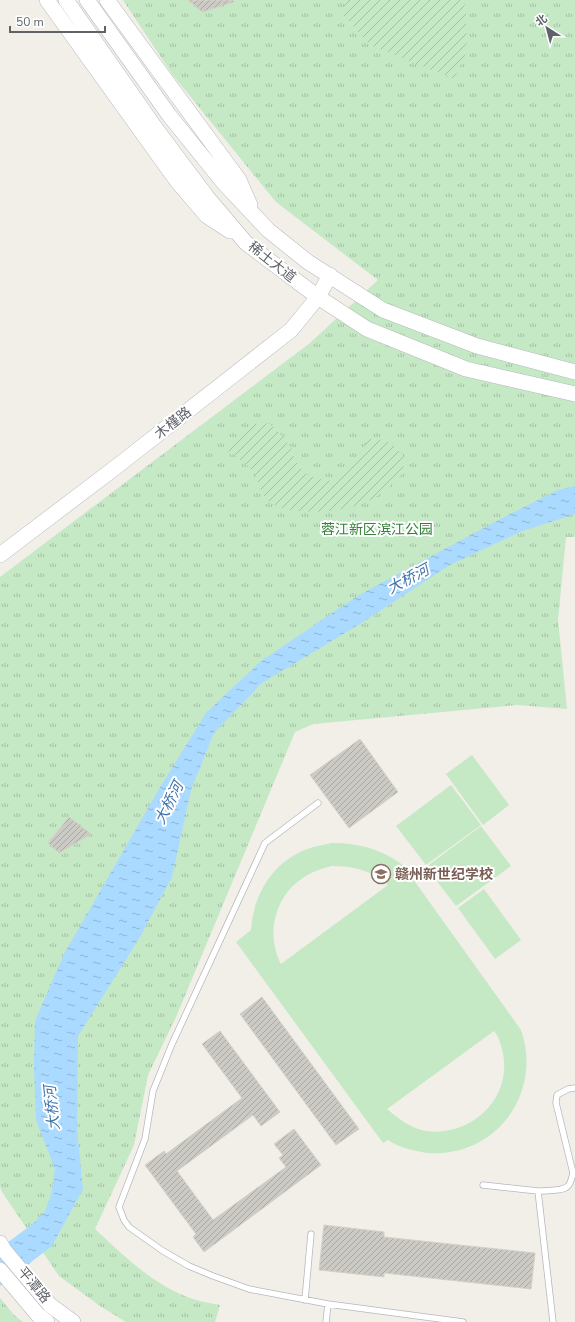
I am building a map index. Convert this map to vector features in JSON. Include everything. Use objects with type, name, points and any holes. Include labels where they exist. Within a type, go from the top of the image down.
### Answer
[{"type":"main road","points":[[47,0],[177,181],[207,216],[244,240]]},
{"type":"main road","name":"稀土大道","points":[[66,0],[154,126],[207,197],[244,240],[318,297],[367,329],[466,369],[575,394]]},
{"type":"main road","name":"稀土大道","points":[[87,0],[169,115],[223,182],[268,230],[302,257],[383,310],[477,346],[575,372]]},
{"type":"main road","points":[[107,0],[239,180],[254,215]]},
{"type":"main road","name":"木槿路","points":[[0,555],[116,468],[291,330],[318,297],[330,275]]},
{"type":"main road","name":"平潭路","points":[[0,1243],[4,1250],[50,1305],[74,1322]]},
{"type":"main road","name":"平潭路","points":[[0,1270],[43,1319]]},
{"type":"lane","points":[[318,803],[265,843],[172,1044],[153,1091],[145,1140],[119,1207],[124,1220],[129,1227],[163,1251],[189,1266],[250,1289],[328,1304],[463,1322]]},
{"type":"lane","points":[[483,1185],[538,1191],[562,1189],[568,1186],[573,1174],[556,1103],[557,1096],[568,1089],[575,1088]]},
{"type":"lane","points":[[538,1191],[553,1322]]},
{"type":"lane","points":[[305,1300],[311,1234]]},
{"type":"lane","points":[[326,1322],[328,1304]]},
{"type":"green space","name":"蓉江新区滨江公园","points":[[123,0],[575,0],[575,537],[566,537],[558,620],[567,709],[517,705],[313,724],[295,732],[176,1017],[148,1075],[134,1145],[95,1229],[140,1269],[165,1286],[193,1299],[220,1305],[215,1322],[126,1322],[100,1306],[59,1276],[0,1187],[0,577],[310,343],[378,280],[276,202],[172,74]]},
{"type":"green space","points":[[344,0],[463,0],[466,13],[467,51],[454,79],[370,45],[344,16]]},
{"type":"green space","points":[[268,423],[275,428],[291,447],[295,461],[306,474],[319,479],[329,481],[340,476],[369,439],[385,441],[397,449],[404,457],[403,473],[375,498],[347,508],[318,512],[289,509],[277,506],[264,497],[252,470],[244,462],[228,451],[235,439],[251,425]]},
{"type":"green space","points":[[472,755],[509,805],[483,825],[446,774]]},
{"type":"green space","points":[[451,785],[481,825],[426,865],[396,826]]},
{"type":"green space","points":[[481,826],[511,866],[456,906],[426,867]]},
{"type":"green space","points":[[332,843],[351,844],[369,848],[395,859],[403,865],[521,1030],[526,1054],[525,1076],[519,1098],[508,1117],[493,1133],[474,1145],[452,1152],[428,1153],[407,1149],[388,1140],[383,1143],[236,942],[251,930],[260,893],[274,872],[293,856],[308,849]],"holes":[[[331,866],[354,868],[369,872],[388,885],[281,964],[276,953],[274,930],[275,919],[284,897],[291,888],[307,875]],[[494,1031],[499,1038],[503,1053],[504,1070],[501,1085],[485,1112],[473,1121],[458,1128],[443,1131],[426,1131],[410,1126],[387,1109]]]},
{"type":"green space","points":[[484,889],[521,940],[495,959],[458,908]]},
{"type":"green space","points":[[0,1298],[14,1315],[23,1322],[0,1322]]},
{"type":"water","name":"大桥河","points":[[575,486],[575,514],[520,532],[450,565],[360,624],[262,683],[214,733],[191,790],[172,877],[140,937],[78,1036],[77,1129],[83,1189],[52,1246],[0,1286],[0,1248],[34,1223],[45,1211],[51,1195],[55,1169],[36,1120],[34,1066],[35,1021],[64,954],[159,789],[206,713],[261,661],[359,595],[510,514],[558,490]]},
{"type":"building","points":[[188,0],[233,0],[234,2],[202,12]]},
{"type":"building","points":[[360,739],[398,792],[349,828],[310,775]]},
{"type":"building","points":[[69,817],[91,834],[59,853],[48,843]]},
{"type":"building","points":[[262,997],[359,1129],[336,1145],[240,1014]]},
{"type":"building","points":[[220,1031],[280,1112],[261,1126],[253,1115],[177,1171],[213,1220],[286,1167],[279,1158],[283,1155],[274,1144],[294,1129],[321,1165],[204,1252],[193,1237],[196,1234],[145,1165],[164,1151],[166,1154],[242,1098],[202,1044]]},
{"type":"building","points":[[324,1225],[384,1232],[384,1237],[535,1253],[531,1289],[384,1273],[384,1277],[319,1270]]},
{"type":"place","name":"赣州新世纪学校","points":[[381,874]]}]
